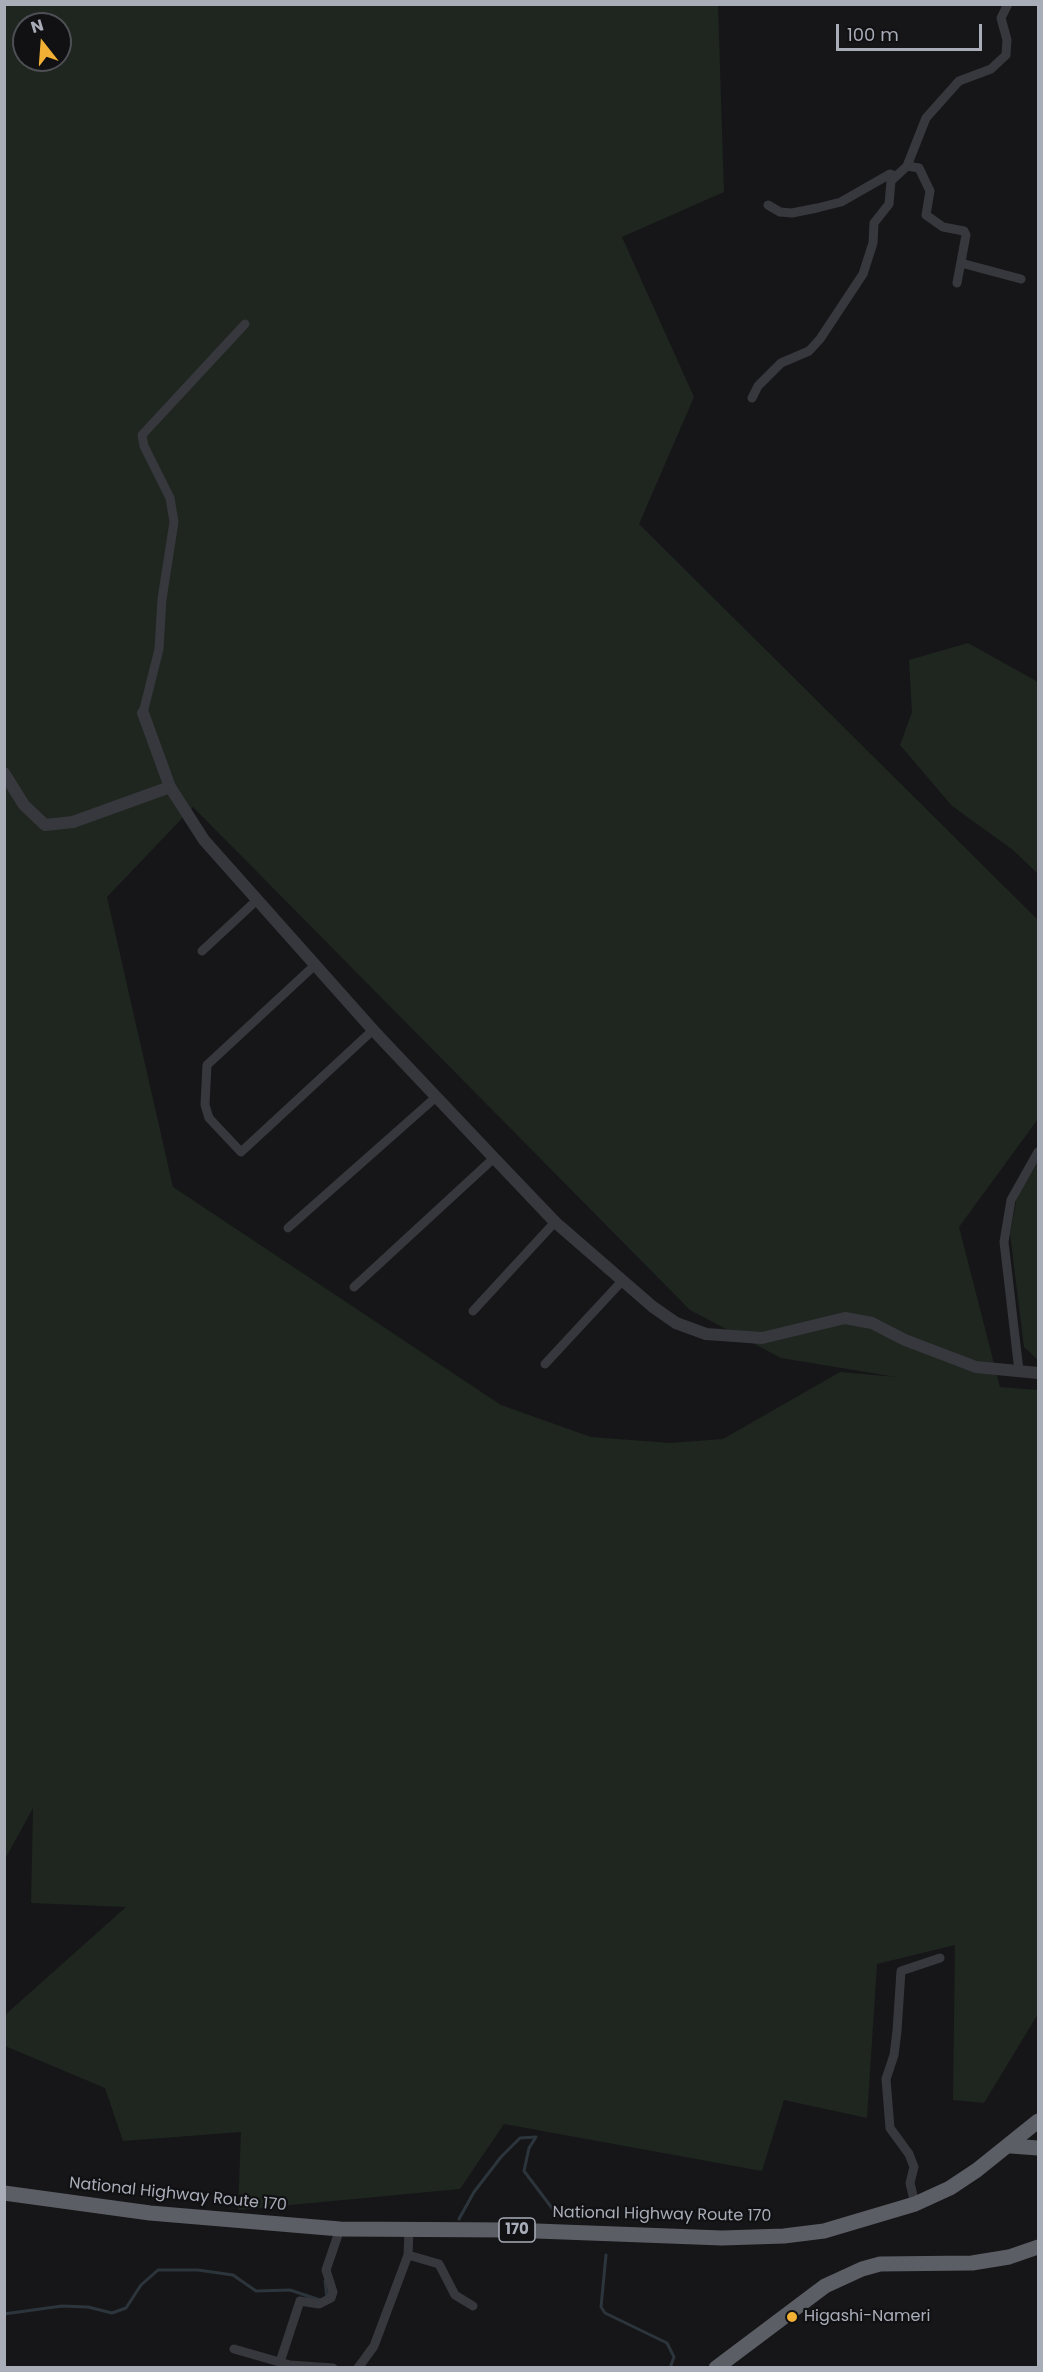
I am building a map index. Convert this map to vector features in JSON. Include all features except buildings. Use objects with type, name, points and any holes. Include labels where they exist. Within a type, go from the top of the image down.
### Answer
[{"type":"highway","points":[[977,2170],[1038,2113]]},
{"type":"highway","name":"National Highway Route 170","points":[[4,2193],[150,2213],[340,2229],[510,2230],[722,2238],[784,2236],[824,2231],[915,2204],[950,2188],[977,2170],[1011,2146],[1038,2121]]},
{"type":"highway","points":[[1011,2146],[1038,2148]]},
{"type":"highway","points":[[716,2367],[825,2286],[862,2269],[890,2263],[972,2263],[1009,2257],[1038,2247]]},
{"type":"street","points":[[752,398],[758,386],[781,363],[809,351],[863,274],[873,243],[874,223],[890,204],[891,181],[907,166],[926,118],[954,86],[991,69],[1006,55],[1008,40],[1001,18],[1008,4]]},
{"type":"street","points":[[907,166],[919,168],[930,191],[926,215],[944,227],[964,231],[966,235],[957,283]]},
{"type":"street","points":[[768,205],[780,212],[792,213],[817,208],[841,202],[890,174],[895,176]]},
{"type":"street","points":[[961,263],[1021,279]]},
{"type":"street","points":[[245,324],[142,435],[144,446],[170,498],[174,522],[162,599],[159,650],[143,713],[170,787],[204,840],[373,1030],[555,1222],[676,1323],[706,1334],[762,1338],[845,1318],[872,1323],[905,1340],[975,1367],[1038,1373]]},
{"type":"street","points":[[4,773],[24,805],[45,825],[73,822],[170,787]]},
{"type":"street","points":[[202,951],[258,899]]},
{"type":"street","points":[[315,965],[207,1065],[205,1105],[209,1118],[241,1152],[373,1030]]},
{"type":"street","points":[[288,1228],[436,1096]]},
{"type":"street","points":[[1019,1371],[1005,1233],[1011,1200],[1038,1152]]},
{"type":"street","points":[[354,1287],[494,1158]]},
{"type":"street","points":[[472,1311],[555,1222]]},
{"type":"street","points":[[544,1364],[622,1280]]},
{"type":"street","points":[[915,2204],[910,2183],[914,2167],[909,2154],[890,2128],[885,2079],[894,2055],[900,1971],[940,1958]]},
{"type":"street","points":[[280,2362],[300,2301],[318,2304],[328,2302],[331,2298],[333,2292],[326,2270],[340,2229]]},
{"type":"street","points":[[358,2367],[374,2346],[408,2255],[409,2231]]},
{"type":"street","points":[[408,2255],[439,2264],[454,2295],[473,2306]]},
{"type":"street","points":[[234,2349],[280,2362],[333,2367]]},
{"type":"shaded area","points":[[5,5],[718,5],[724,192],[622,237],[694,397],[639,524],[1038,920],[1038,1119],[959,1227],[1000,1387],[1038,1390],[1038,2014],[984,2103],[953,2100],[955,1945],[877,1964],[867,2118],[784,2100],[762,2171],[504,2124],[460,2189],[238,2210],[241,2132],[123,2141],[105,2088],[5,2046],[5,2015],[126,1907],[31,1903],[33,1808],[5,1859]],"holes":[[[193,807],[690,1310],[781,1358],[896,1377],[840,1372],[723,1439],[670,1443],[591,1437],[501,1405],[173,1187],[107,897]]]},
{"type":"shaded area","points":[[968,643],[1038,682],[1038,874],[1013,850],[952,806],[900,745],[912,712],[909,660]]},
{"type":"shaded area","points":[[1038,1162],[1038,1360],[1024,1347],[1010,1234],[1017,1197]]},
{"type":"waterway","points":[[459,2219],[474,2192],[501,2157],[520,2138],[536,2137],[529,2148],[524,2171],[558,2216]]},
{"type":"waterway","points":[[606,2255],[601,2307],[605,2313],[667,2343],[674,2357],[670,2368]]},
{"type":"waterway","points":[[4,2314],[62,2306],[88,2307],[112,2313],[126,2308],[141,2285],[158,2270],[198,2270],[233,2275],[256,2291],[290,2290],[320,2300]]},
{"type":"waterway","points":[[325,2281],[327,2298]]},
{"type":"place","name":"Higashi-Nameri","points":[[792,2317]]}]
